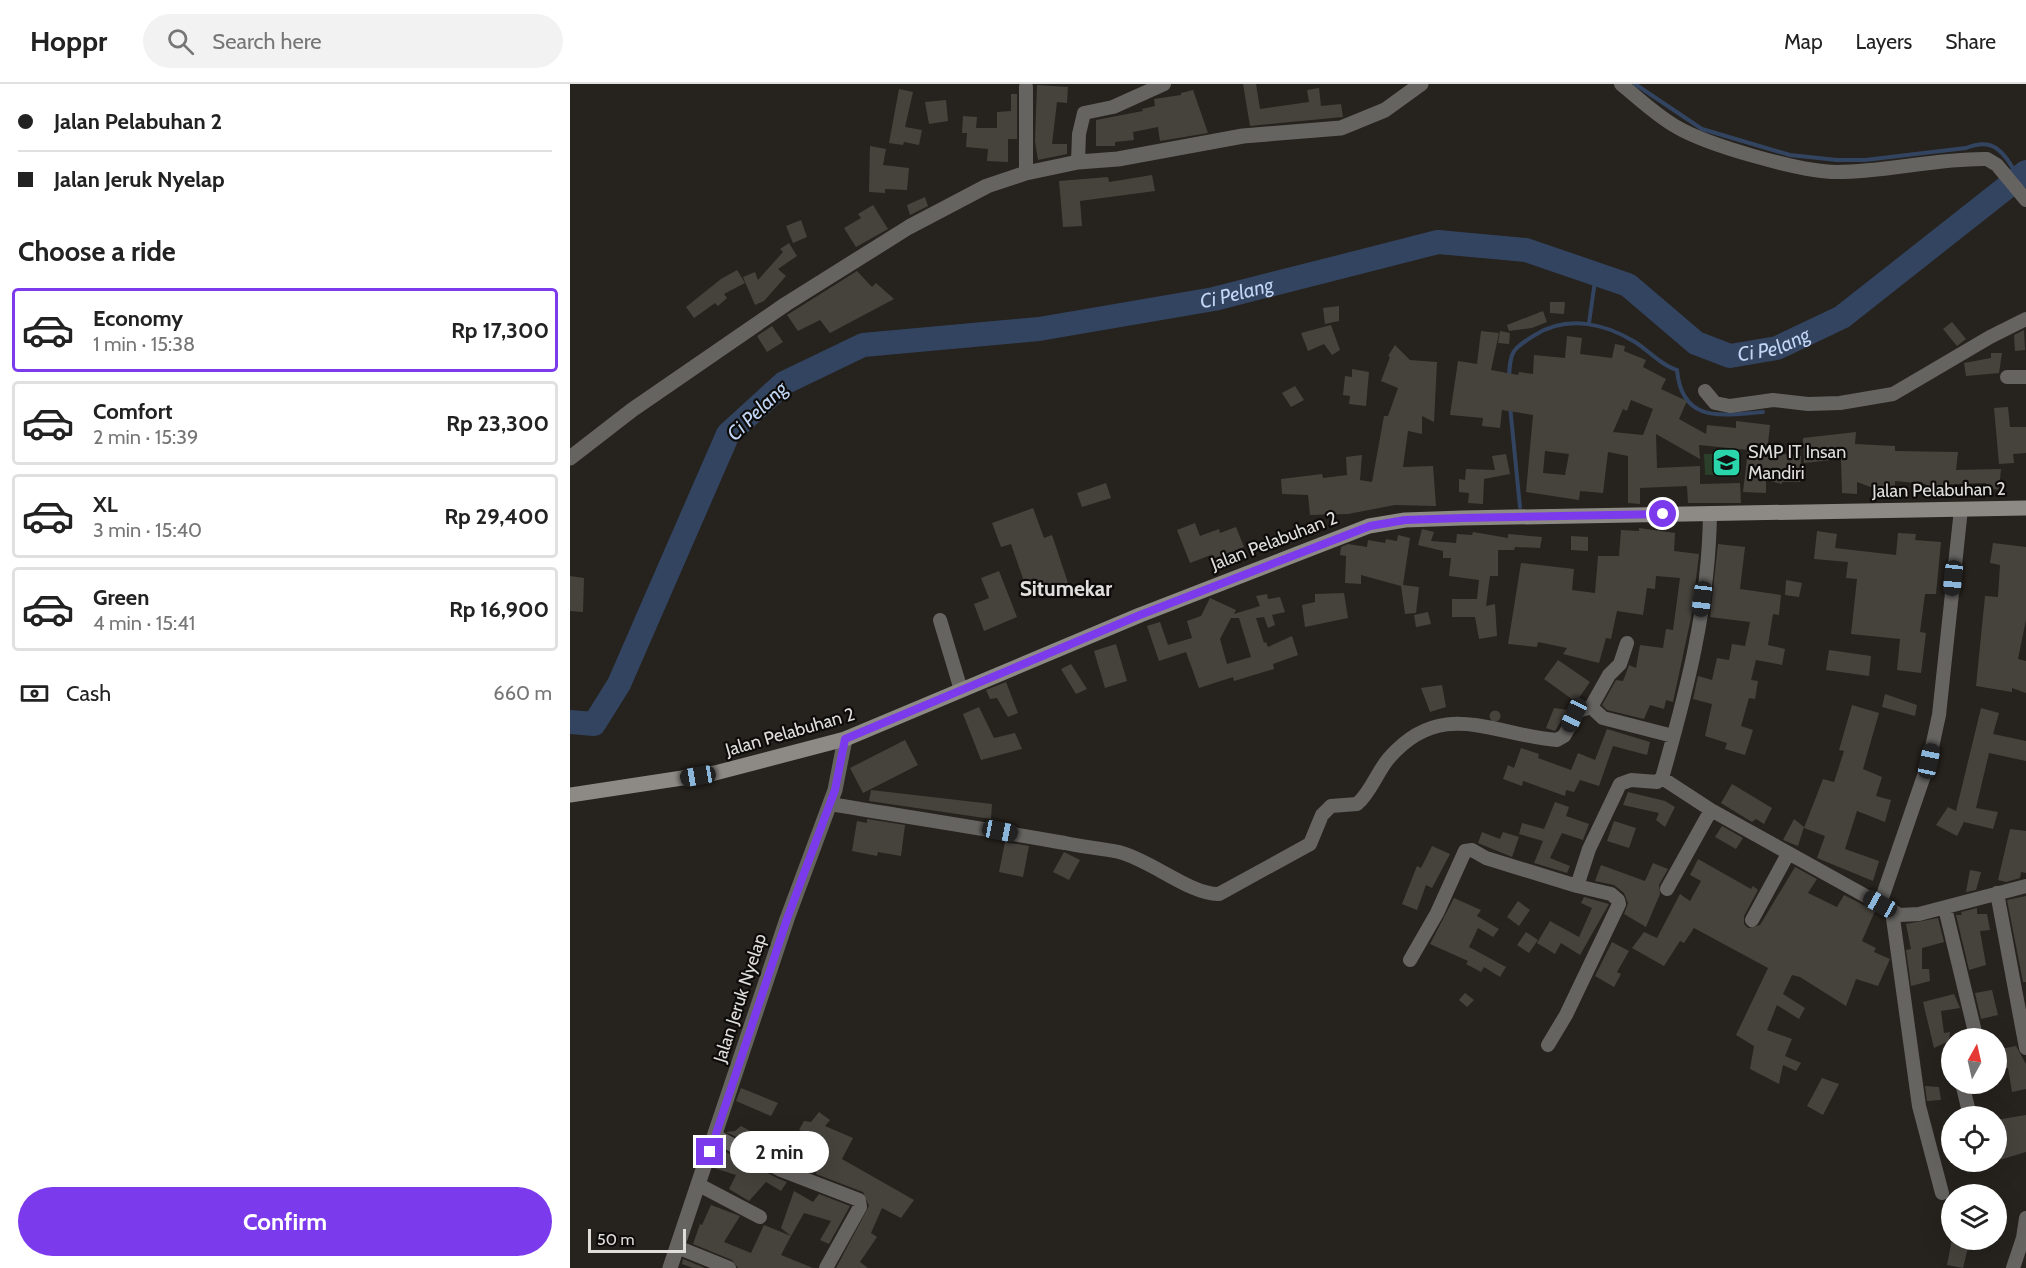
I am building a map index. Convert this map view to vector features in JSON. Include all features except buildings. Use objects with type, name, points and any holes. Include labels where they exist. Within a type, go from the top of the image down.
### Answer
[{"type":"main road","name":"Jalan Pelabuhan 2","points":[[570,795],[715,773],[845,739],[1279,559],[1383,522],[1710,513],[2026,508]]},
{"type":"street","points":[[1078,162],[1079,134],[1084,112],[1113,107],[1164,84]]},
{"type":"street","points":[[570,458],[707,357],[881,244],[987,186],[1026,173],[1078,162],[1118,159],[1243,136],[1341,128],[1385,110],[1421,84]]},
{"type":"street","points":[[1621,84],[1674,126],[1704,140],[1791,165],[1835,172],[1987,159],[1997,165],[2026,200]]},
{"type":"street","points":[[1026,87],[1026,173]]},
{"type":"street","points":[[1705,391],[1715,403],[1730,406],[1773,400],[1808,404],[1840,403],[1893,394],[1990,337],[2026,319]]},
{"type":"street","points":[[2007,377],[2026,376]]},
{"type":"street","points":[[1941,1189],[1919,1106],[1886,908],[1929,761],[1939,716],[1961,509]]},
{"type":"street","points":[[1576,886],[1589,849],[1620,784],[1630,780],[1657,782],[1662,778],[1673,736],[1679,725],[1695,659],[1710,540],[1710,513]]},
{"type":"street","points":[[940,620],[961,690]]},
{"type":"street","points":[[830,804],[964,824],[1119,852],[1151,864],[1200,890],[1219,894],[1310,844],[1327,809],[1335,804],[1357,804],[1388,759],[1409,739],[1425,729],[1449,723],[1472,722],[1557,740],[1564,736],[1578,711],[1591,707],[1609,675],[1620,664],[1627,643]]},
{"type":"street","points":[[1591,707],[1603,718],[1673,736]]},
{"type":"street","name":"Jalan Jeruk Nyelap","points":[[670,1268],[787,919],[830,804],[840,773],[845,739]]},
{"type":"street","points":[[1662,778],[1711,810],[1788,854],[1886,908],[1908,915],[1945,908],[2026,886]]},
{"type":"street","points":[[1667,889],[1711,810]]},
{"type":"street","points":[[1410,960],[1467,850],[1576,886],[1611,894],[1618,900],[1618,904],[1566,1015],[1548,1045]]},
{"type":"street","points":[[1752,920],[1788,854]]},
{"type":"street","points":[[1997,893],[2026,1048]]},
{"type":"street","points":[[1945,908],[1974,1028]]},
{"type":"street","points":[[715,1136],[781,1170],[860,1200],[860,1207],[826,1268]]},
{"type":"street","points":[[699,1185],[760,1217]]},
{"type":"street","points":[[2013,1268],[2025,1238],[2026,1218]]},
{"type":"street","points":[[677,1246],[729,1268]]},
{"type":"green space","points":[[1740,453],[1741,474],[1705,475],[1704,454]]},
{"type":"waterway","points":[[1635,84],[1702,129],[1790,155],[1837,160],[1865,160],[1985,144],[2004,155],[2019,178]]},
{"type":"waterway","name":"Ci Pelang","points":[[570,722],[594,724],[619,684],[728,434],[784,383],[863,345],[1039,329],[1214,299],[1438,242],[1526,250],[1628,285],[1696,343],[1730,356],[1777,348],[1842,317],[2026,172]]},
{"type":"waterway","points":[[1589,323],[1596,274]]},
{"type":"waterway","points":[[1509,378],[1512,356],[1521,344],[1547,329],[1573,323],[1585,324],[1623,335],[1677,370],[1680,387],[1687,400],[1696,408],[1719,414],[1763,412]]},
{"type":"waterway","points":[[1510,406],[1520,507]]},
{"type":"place","name":"SMP IT Insan Mandiri","points":[[1727,462]]},
{"type":"district","name":"Situmekar","points":[[1066,589]]},
{"type":"route","points":[[710,1152],[799,884],[835,790],[845,739],[1140,615],[1279,559],[1383,522],[1663,514]]}]
